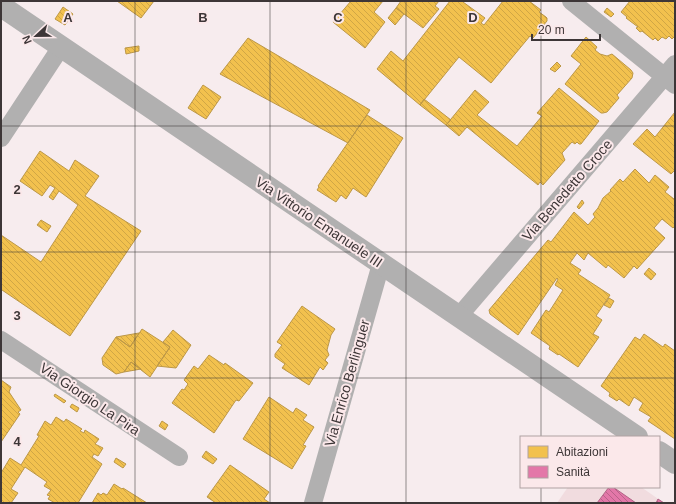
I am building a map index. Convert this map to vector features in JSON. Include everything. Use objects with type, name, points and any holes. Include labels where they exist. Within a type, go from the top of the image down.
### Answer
[{"type":"street","points":[[571,1],[672,75]]},
{"type":"street","name":"Via Vittorio Emanuele III","points":[[1,6],[636,436]]},
{"type":"street","points":[[1,138],[61,47]]},
{"type":"street","name":"Via Benedetto Croce","points":[[459,316],[672,75]]},
{"type":"street","name":"Via Enrico Berlinguer","points":[[313,503],[381,264]]},
{"type":"street","name":"Via Giorgio La Pira","points":[[1,340],[179,458]]},
{"type":"street","points":[[660,453],[675,463]]},
{"type":"shaded area","points":[[567,488],[642,488],[664,503],[557,503]]},
{"type":"building: Abitazioni","points":[[117,1],[154,1],[141,18]]},
{"type":"building: Abitazioni","points":[[351,1],[383,1],[374,12],[385,22],[365,48],[333,22]]},
{"type":"building: Abitazioni","points":[[401,1],[439,1],[435,6],[439,9],[423,28],[396,8]]},
{"type":"building: Abitazioni","points":[[450,1],[464,1],[463,2],[485,18],[481,23],[484,25],[503,1],[529,1],[541,10],[539,12],[547,18],[547,21],[533,38],[530,36],[491,83],[459,57],[420,105],[377,69],[391,51],[403,61]]},
{"type":"building: Abitazioni","points":[[630,1],[675,1],[675,36],[672,39],[669,36],[666,39],[662,37],[658,41],[655,38],[653,40],[642,31],[640,32],[636,28],[638,27],[621,12]]},
{"type":"building: Abitazioni","points":[[63,7],[73,14],[65,25],[55,19]]},
{"type":"building: Abitazioni","points":[[396,8],[404,14],[395,25],[388,18]]},
{"type":"building: Abitazioni","points":[[607,8],[614,14],[611,17],[604,12]]},
{"type":"building: Abitazioni","points":[[586,37],[597,47],[595,50],[600,54],[607,56],[612,54],[633,73],[632,78],[617,95],[619,98],[607,112],[601,113],[565,84],[581,64],[571,56]]},
{"type":"building: Abitazioni","points":[[248,38],[370,110],[348,143],[220,74]]},
{"type":"building: Abitazioni","points":[[139,46],[139,51],[126,54],[125,48]]},
{"type":"building: Abitazioni","points":[[557,62],[561,66],[555,72],[550,69]]},
{"type":"building: Abitazioni","points":[[203,85],[221,97],[206,119],[188,108]]},
{"type":"building: Abitazioni","points":[[559,88],[599,121],[581,144],[577,142],[575,144],[572,142],[562,153],[565,160],[543,185],[540,182],[538,185],[467,127],[459,136],[446,125],[475,90],[489,102],[477,115],[517,146],[542,116],[537,113]]},
{"type":"building: Abitazioni","points":[[424,99],[451,120],[446,125],[420,105]]},
{"type":"building: Abitazioni","points":[[675,112],[675,170],[671,174],[633,144],[647,129],[655,137]]},
{"type":"building: Abitazioni","points":[[367,115],[403,138],[366,197],[353,188],[346,199],[341,195],[336,202],[317,190],[319,187],[318,186]]},
{"type":"building: Abitazioni","points":[[40,151],[69,171],[75,160],[99,176],[85,196],[141,231],[70,336],[2,290],[1,291],[1,235],[41,262],[78,205],[59,191],[53,200],[49,197],[55,188],[50,185],[42,196],[20,181]]},
{"type":"building: Abitazioni","points":[[635,169],[649,183],[655,175],[669,187],[665,192],[674,199],[675,198],[675,226],[673,228],[662,219],[654,228],[665,238],[637,269],[634,266],[624,278],[608,265],[606,268],[588,253],[584,260],[577,253],[570,263],[581,270],[578,274],[610,295],[596,316],[602,320],[593,334],[599,337],[578,367],[549,349],[550,346],[531,333],[546,310],[549,312],[563,290],[555,285],[558,279],[557,278],[518,335],[490,314],[489,310],[548,240],[551,242],[574,212],[588,225],[595,217],[593,214],[603,198],[611,191],[610,190],[620,179],[623,182]]},
{"type":"building: Abitazioni","points":[[582,200],[584,203],[579,209],[577,207]]},
{"type":"building: Abitazioni","points":[[41,220],[51,226],[47,232],[37,225]]},
{"type":"building: Abitazioni","points":[[649,268],[656,274],[651,280],[644,274]]},
{"type":"building: Abitazioni","points":[[609,298],[614,301],[610,308],[604,305]]},
{"type":"building: Abitazioni","points":[[302,306],[335,329],[331,335],[327,350],[329,355],[325,360],[328,363],[323,370],[320,367],[309,385],[282,368],[285,364],[275,357],[275,354],[282,345],[277,342]]},
{"type":"building: Abitazioni","points":[[142,329],[170,347],[150,377],[131,362],[124,372],[116,374],[103,365],[102,358],[116,337],[130,347]]},
{"type":"building: Abitazioni","points":[[173,330],[191,345],[176,368],[157,366],[170,347],[163,342]]},
{"type":"building: Abitazioni","points":[[139,333],[130,347],[116,337]]},
{"type":"building: Abitazioni","points":[[644,334],[663,347],[665,344],[675,351],[675,439],[648,421],[651,417],[639,410],[643,403],[634,397],[629,406],[619,399],[617,401],[609,396],[610,393],[601,386],[635,337],[640,340]]},
{"type":"building: Abitazioni","points":[[209,355],[224,365],[225,363],[253,383],[239,401],[236,400],[214,433],[172,403],[182,389],[184,390],[188,384],[184,380],[194,366],[198,369]]},
{"type":"building: Abitazioni","points":[[131,362],[141,369],[124,372]]},
{"type":"building: Abitazioni","points":[[1,380],[11,387],[9,392],[21,410],[18,412],[20,414],[1,442]]},
{"type":"building: Abitazioni","points":[[55,394],[66,401],[64,403],[54,396]]},
{"type":"building: Abitazioni","points":[[269,397],[293,413],[296,408],[307,415],[303,420],[314,427],[303,445],[306,446],[292,469],[243,439]]},
{"type":"building: Abitazioni","points":[[72,404],[79,408],[77,412],[70,407]]},
{"type":"building: Abitazioni","points":[[56,417],[64,422],[66,419],[82,429],[80,431],[84,433],[85,430],[99,439],[95,444],[103,448],[98,456],[94,454],[92,457],[102,464],[78,503],[55,503],[48,499],[50,496],[47,495],[51,490],[44,486],[47,482],[25,467],[11,489],[18,493],[11,503],[1,503],[1,473],[10,458],[21,465],[39,436],[37,435],[45,421],[51,425]]},
{"type":"building: Abitazioni","points":[[162,421],[168,425],[165,430],[159,426]]},
{"type":"building: Abitazioni","points":[[206,451],[217,459],[213,464],[202,457]]},
{"type":"building: Abitazioni","points":[[116,458],[126,464],[123,468],[114,462]]},
{"type":"building: Abitazioni","points":[[230,465],[269,492],[264,499],[270,503],[216,503],[207,497]]},
{"type":"building: Abitazioni","points":[[114,484],[147,503],[92,503],[98,493],[101,495],[103,493],[107,495]]},
{"type":"building: Sanità","points":[[608,488],[614,488],[636,503],[597,503]]},
{"type":"building: Sanità","points":[[658,499],[664,503],[656,503]]}]
